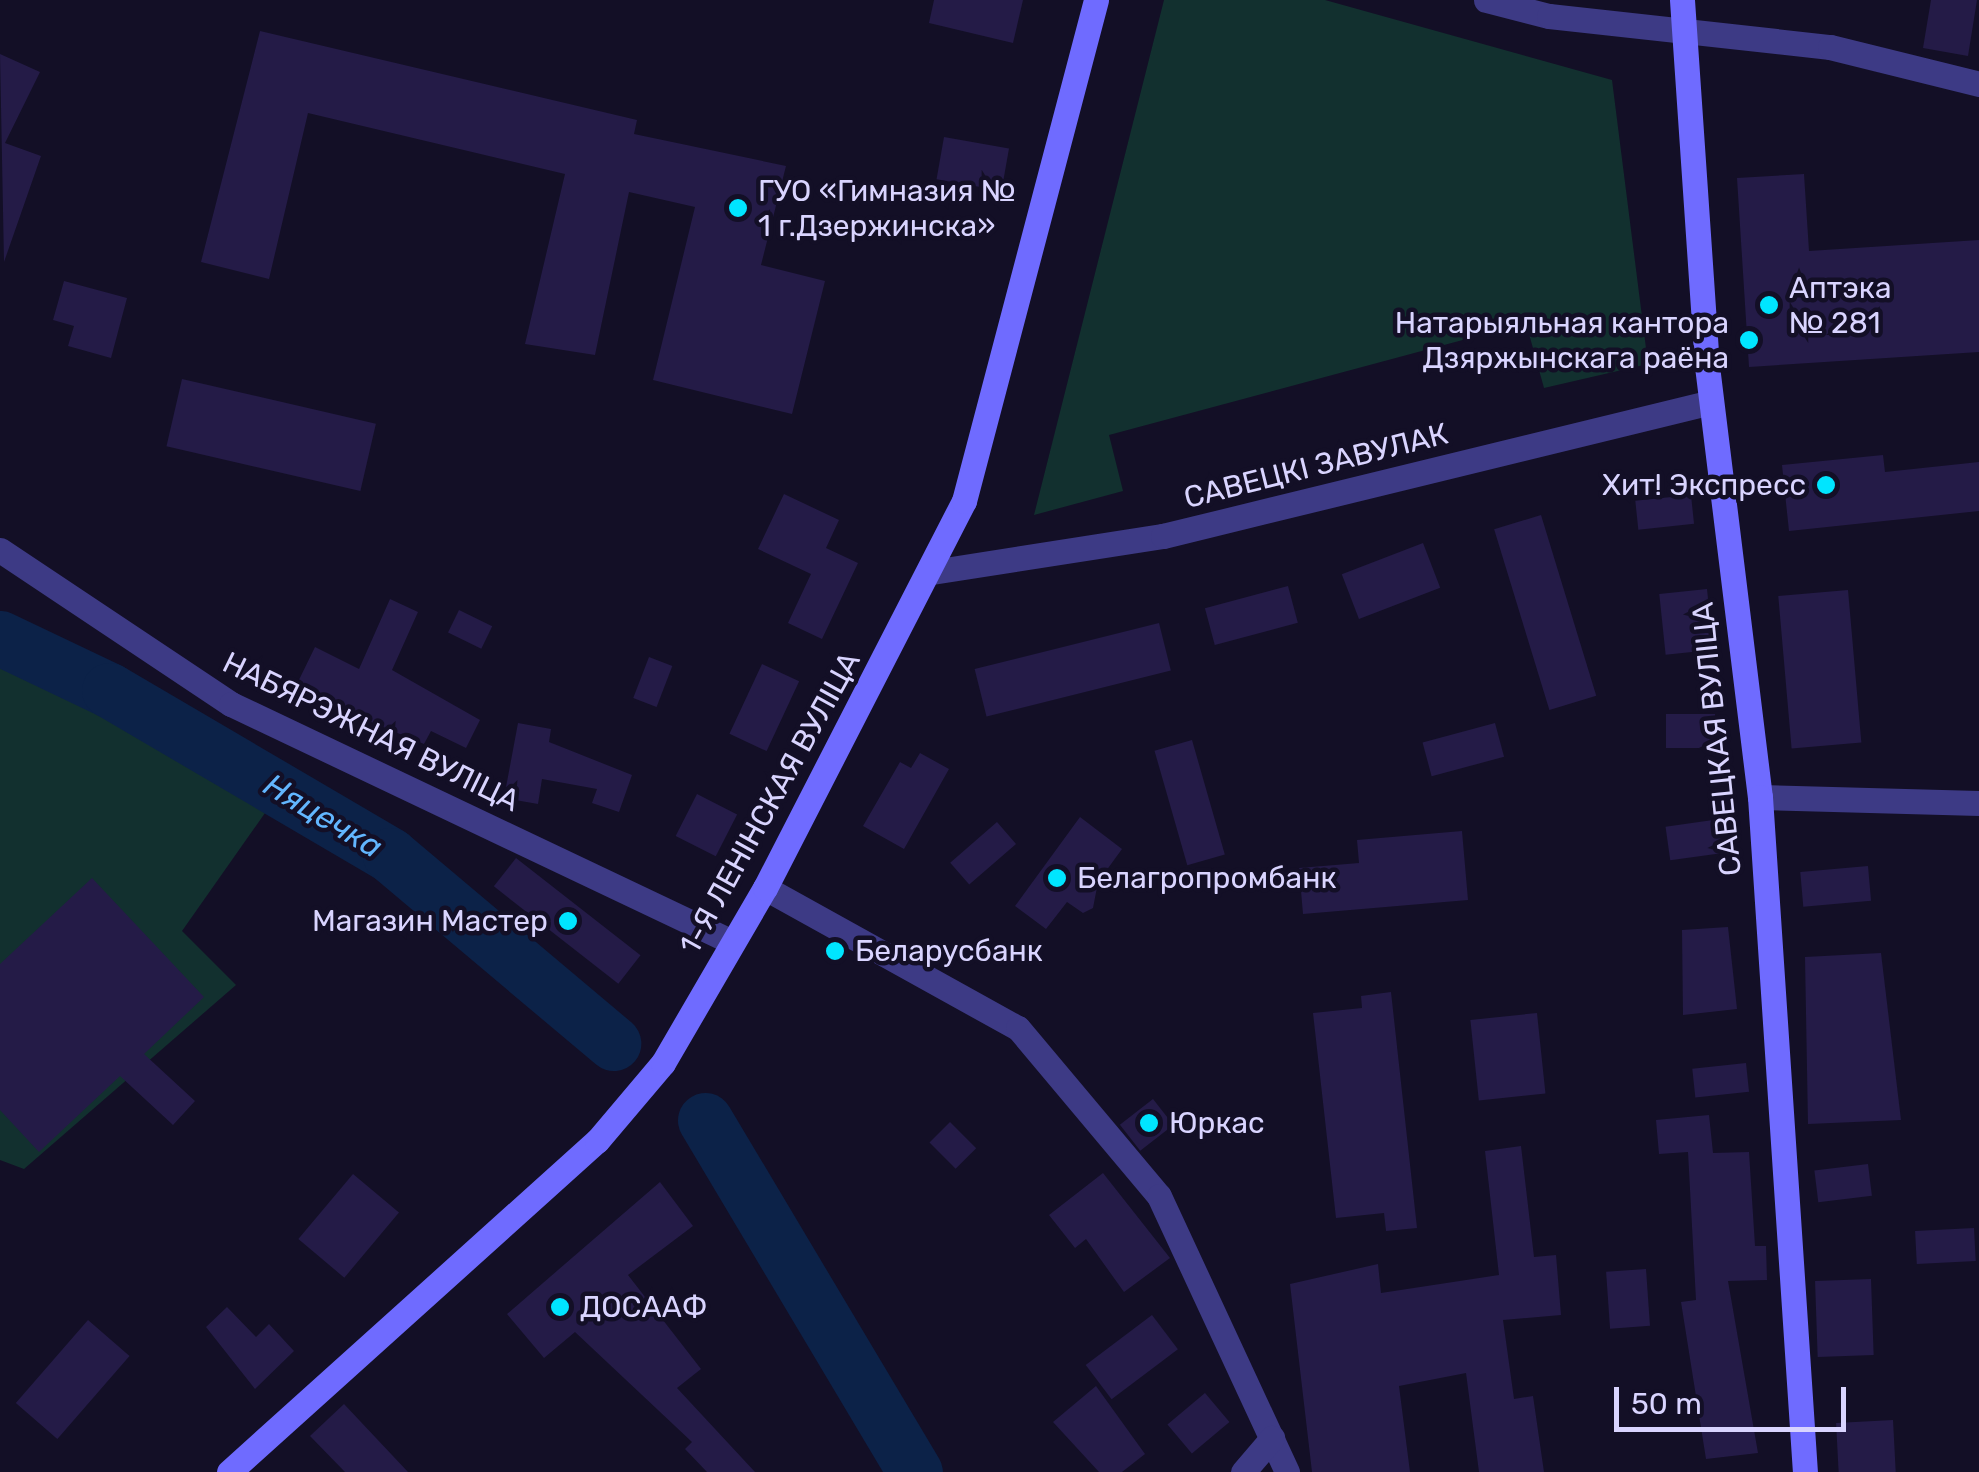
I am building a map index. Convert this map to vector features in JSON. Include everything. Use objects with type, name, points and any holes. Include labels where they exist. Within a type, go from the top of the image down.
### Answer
[{"type":"main road","name":"1-Я ЛЕНІНСКАЯ ВУЛІЦА","points":[[229,1472],[597,1141],[663,1063],[766,888],[932,572],[973,474],[1096,0]]},
{"type":"main road","name":"САВЕЦКАЯ ВУЛІЦА","points":[[1682,0],[1711,402],[1760,797],[1806,1472]]},
{"type":"street","points":[[1486,0],[1685,31],[1830,47],[1979,84]]},
{"type":"street","name":"САВЕЦКІ ЗАВУЛАК","points":[[932,572],[1163,536],[1711,402]]},
{"type":"street","name":"НАБЯРЭЖНАЯ ВУЛІЦА","points":[[0,550],[232,704],[732,942]]},
{"type":"street","points":[[1760,797],[1979,803]]},
{"type":"street","points":[[766,888],[1018,1028],[1159,1196],[1287,1472]]},
{"type":"street","points":[[1243,1472],[1272,1438]]},
{"type":"green space","points":[[1164,0],[1325,0],[1612,80],[1648,364],[1544,388],[1526,323],[1109,435],[1123,491],[1034,515]]},
{"type":"green space","points":[[0,656],[116,711],[265,813],[182,931],[236,985],[24,1169],[0,1160]]},
{"type":"building","points":[[934,0],[1023,0],[1013,43],[929,23]]},
{"type":"building","points":[[1931,0],[1977,0],[1968,56],[1923,48]]},
{"type":"building","name":"ГУО «Гимназия № 1 г.Дзержинска»","points":[[260,31],[637,120],[634,134],[786,166],[761,265],[825,281],[792,414],[653,380],[695,207],[629,192],[595,355],[525,344],[565,174],[308,113],[269,279],[201,262]]},
{"type":"building","points":[[0,54],[40,72],[5,143],[41,156],[4,262]]},
{"type":"building","points":[[944,137],[1009,148],[1002,191],[937,179]]},
{"type":"building","points":[[1804,174],[1809,251],[1979,240],[1979,352],[1749,367],[1737,178]]},
{"type":"building","points":[[64,281],[127,298],[111,358],[68,346],[74,326],[53,320]]},
{"type":"building","points":[[182,379],[376,424],[360,491],[166,446]]},
{"type":"building","points":[[1883,455],[1885,472],[1979,462],[1979,511],[1789,531],[1782,465]]},
{"type":"building","points":[[784,494],[839,520],[826,548],[858,563],[822,639],[788,623],[811,574],[758,549]]},
{"type":"building","points":[[1691,495],[1694,524],[1638,530],[1635,501]]},
{"type":"building","points":[[1541,515],[1596,696],[1549,710],[1494,529]]},
{"type":"building","points":[[1423,543],[1440,588],[1359,619],[1342,574]]},
{"type":"building","points":[[1288,586],[1298,623],[1215,645],[1205,608]]},
{"type":"building","points":[[1707,589],[1713,650],[1666,655],[1659,594]]},
{"type":"building","points":[[1848,590],[1861,742],[1792,749],[1778,596]]},
{"type":"building","points":[[390,599],[418,612],[392,670],[480,720],[466,748],[431,731],[424,744],[294,690],[315,647],[359,669]]},
{"type":"building","points":[[459,610],[492,626],[481,649],[448,632]]},
{"type":"building","points":[[1159,623],[1171,671],[986,717],[975,669]]},
{"type":"building","points":[[649,657],[672,666],[657,707],[633,698]]},
{"type":"building","points":[[762,664],[799,681],[767,751],[729,734]]},
{"type":"building","points":[[1666,714],[1715,714],[1715,748],[1666,748]]},
{"type":"building","points":[[518,723],[551,729],[549,742],[632,775],[619,812],[592,803],[597,789],[542,779],[538,804],[504,798]]},
{"type":"building","points":[[1495,723],[1504,757],[1432,776],[1423,742]]},
{"type":"building","points":[[1192,740],[1225,854],[1187,865],[1155,751]]},
{"type":"building","points":[[920,753],[949,769],[904,849],[863,826],[900,762],[911,768]]},
{"type":"building","points":[[697,794],[737,814],[716,856],[676,836]]},
{"type":"building","points":[[1080,817],[1122,849],[1098,882],[1093,908],[1083,913],[1067,902],[1046,929],[1015,906]]},
{"type":"building","points":[[1720,819],[1725,853],[1670,860],[1666,827]]},
{"type":"building","points":[[997,822],[1016,844],[969,885],[950,863]]},
{"type":"building","points":[[1462,831],[1468,900],[1303,914],[1299,868],[1359,863],[1357,840]]},
{"type":"building","name":"Магазин Мастер","points":[[516,858],[641,955],[618,984],[494,886]]},
{"type":"building","points":[[1868,866],[1871,901],[1803,907],[1800,872]]},
{"type":"building","points":[[92,878],[204,997],[144,1054],[195,1101],[173,1125],[120,1076],[39,1152],[0,1110],[0,964]]},
{"type":"building","points":[[1728,927],[1737,1009],[1683,1015],[1682,930]]},
{"type":"building","points":[[1881,953],[1901,1120],[1808,1124],[1805,957]]},
{"type":"building","points":[[1391,992],[1417,1228],[1386,1231],[1384,1213],[1336,1218],[1313,1013],[1362,1008],[1361,996]]},
{"type":"building","points":[[1537,1013],[1545,1094],[1479,1101],[1470,1020]]},
{"type":"building","points":[[1746,1063],[1749,1092],[1695,1097],[1692,1069]]},
{"type":"building","points":[[1153,1099],[1173,1125],[1140,1151],[1120,1125]]},
{"type":"building","points":[[1709,1115],[1713,1153],[1749,1152],[1755,1246],[1766,1246],[1767,1280],[1728,1281],[1758,1453],[1706,1459],[1681,1302],[1696,1300],[1688,1152],[1659,1154],[1656,1120]]},
{"type":"building","points":[[950,1122],[976,1148],[956,1169],[929,1143]]},
{"type":"building","points":[[1521,1146],[1534,1257],[1556,1255],[1561,1315],[1503,1320],[1514,1399],[1533,1396],[1544,1472],[1479,1472],[1466,1373],[1399,1386],[1410,1472],[1312,1472],[1290,1284],[1378,1264],[1381,1293],[1499,1275],[1485,1151]]},
{"type":"building","points":[[1868,1164],[1872,1196],[1818,1202],[1814,1171]]},
{"type":"building","points":[[1103,1173],[1170,1258],[1124,1292],[1086,1239],[1075,1248],[1049,1215]]},
{"type":"building","points":[[353,1174],[399,1213],[344,1278],[298,1239]]},
{"type":"building","points":[[660,1182],[693,1226],[628,1275],[701,1369],[677,1388],[755,1472],[707,1472],[685,1449],[692,1442],[575,1332],[544,1358],[507,1314]]},
{"type":"building","points":[[1974,1228],[1976,1261],[1917,1264],[1915,1231]]},
{"type":"building","points":[[1646,1269],[1650,1326],[1610,1329],[1606,1272]]},
{"type":"building","points":[[1871,1279],[1874,1355],[1818,1357],[1815,1281]]},
{"type":"building","points":[[227,1307],[256,1337],[269,1324],[294,1351],[255,1389],[206,1327]]},
{"type":"building","points":[[1152,1315],[1178,1349],[1112,1399],[1086,1365]]},
{"type":"building","points":[[88,1320],[130,1356],[57,1439],[16,1403]]},
{"type":"building","points":[[1096,1386],[1145,1454],[1122,1472],[1099,1472],[1053,1422]]},
{"type":"building","points":[[1205,1393],[1229,1422],[1192,1454],[1167,1424]]},
{"type":"building","points":[[344,1404],[408,1472],[345,1472],[310,1436]]},
{"type":"building","points":[[1893,1420],[1896,1472],[1839,1472],[1836,1423]]},
{"type":"waterway","name":"Няцечка","points":[[0,638],[109,690],[390,855],[613,1043]]},
{"type":"waterway","name":"Няцечка","points":[[705,1120],[915,1472]]},
{"type":"place","name":"ГУО «Гимназия № 1 г.Дзержинска»","points":[[738,208]]},
{"type":"place","name":"Аптэка № 281","points":[[1769,305]]},
{"type":"place","name":"Натарыяльная кантора Дзяржынскага раёна","points":[[1749,340]]},
{"type":"place","name":"Хит! Экспресс","points":[[1826,485]]},
{"type":"place","name":"Белагропромбанк","points":[[1057,878]]},
{"type":"place","name":"Магазин Мастер","points":[[568,921]]},
{"type":"place","name":"Беларусбанк","points":[[835,951]]},
{"type":"place","name":"Юркас","points":[[1149,1123]]},
{"type":"place","name":"ДОСААФ","points":[[560,1307]]}]
